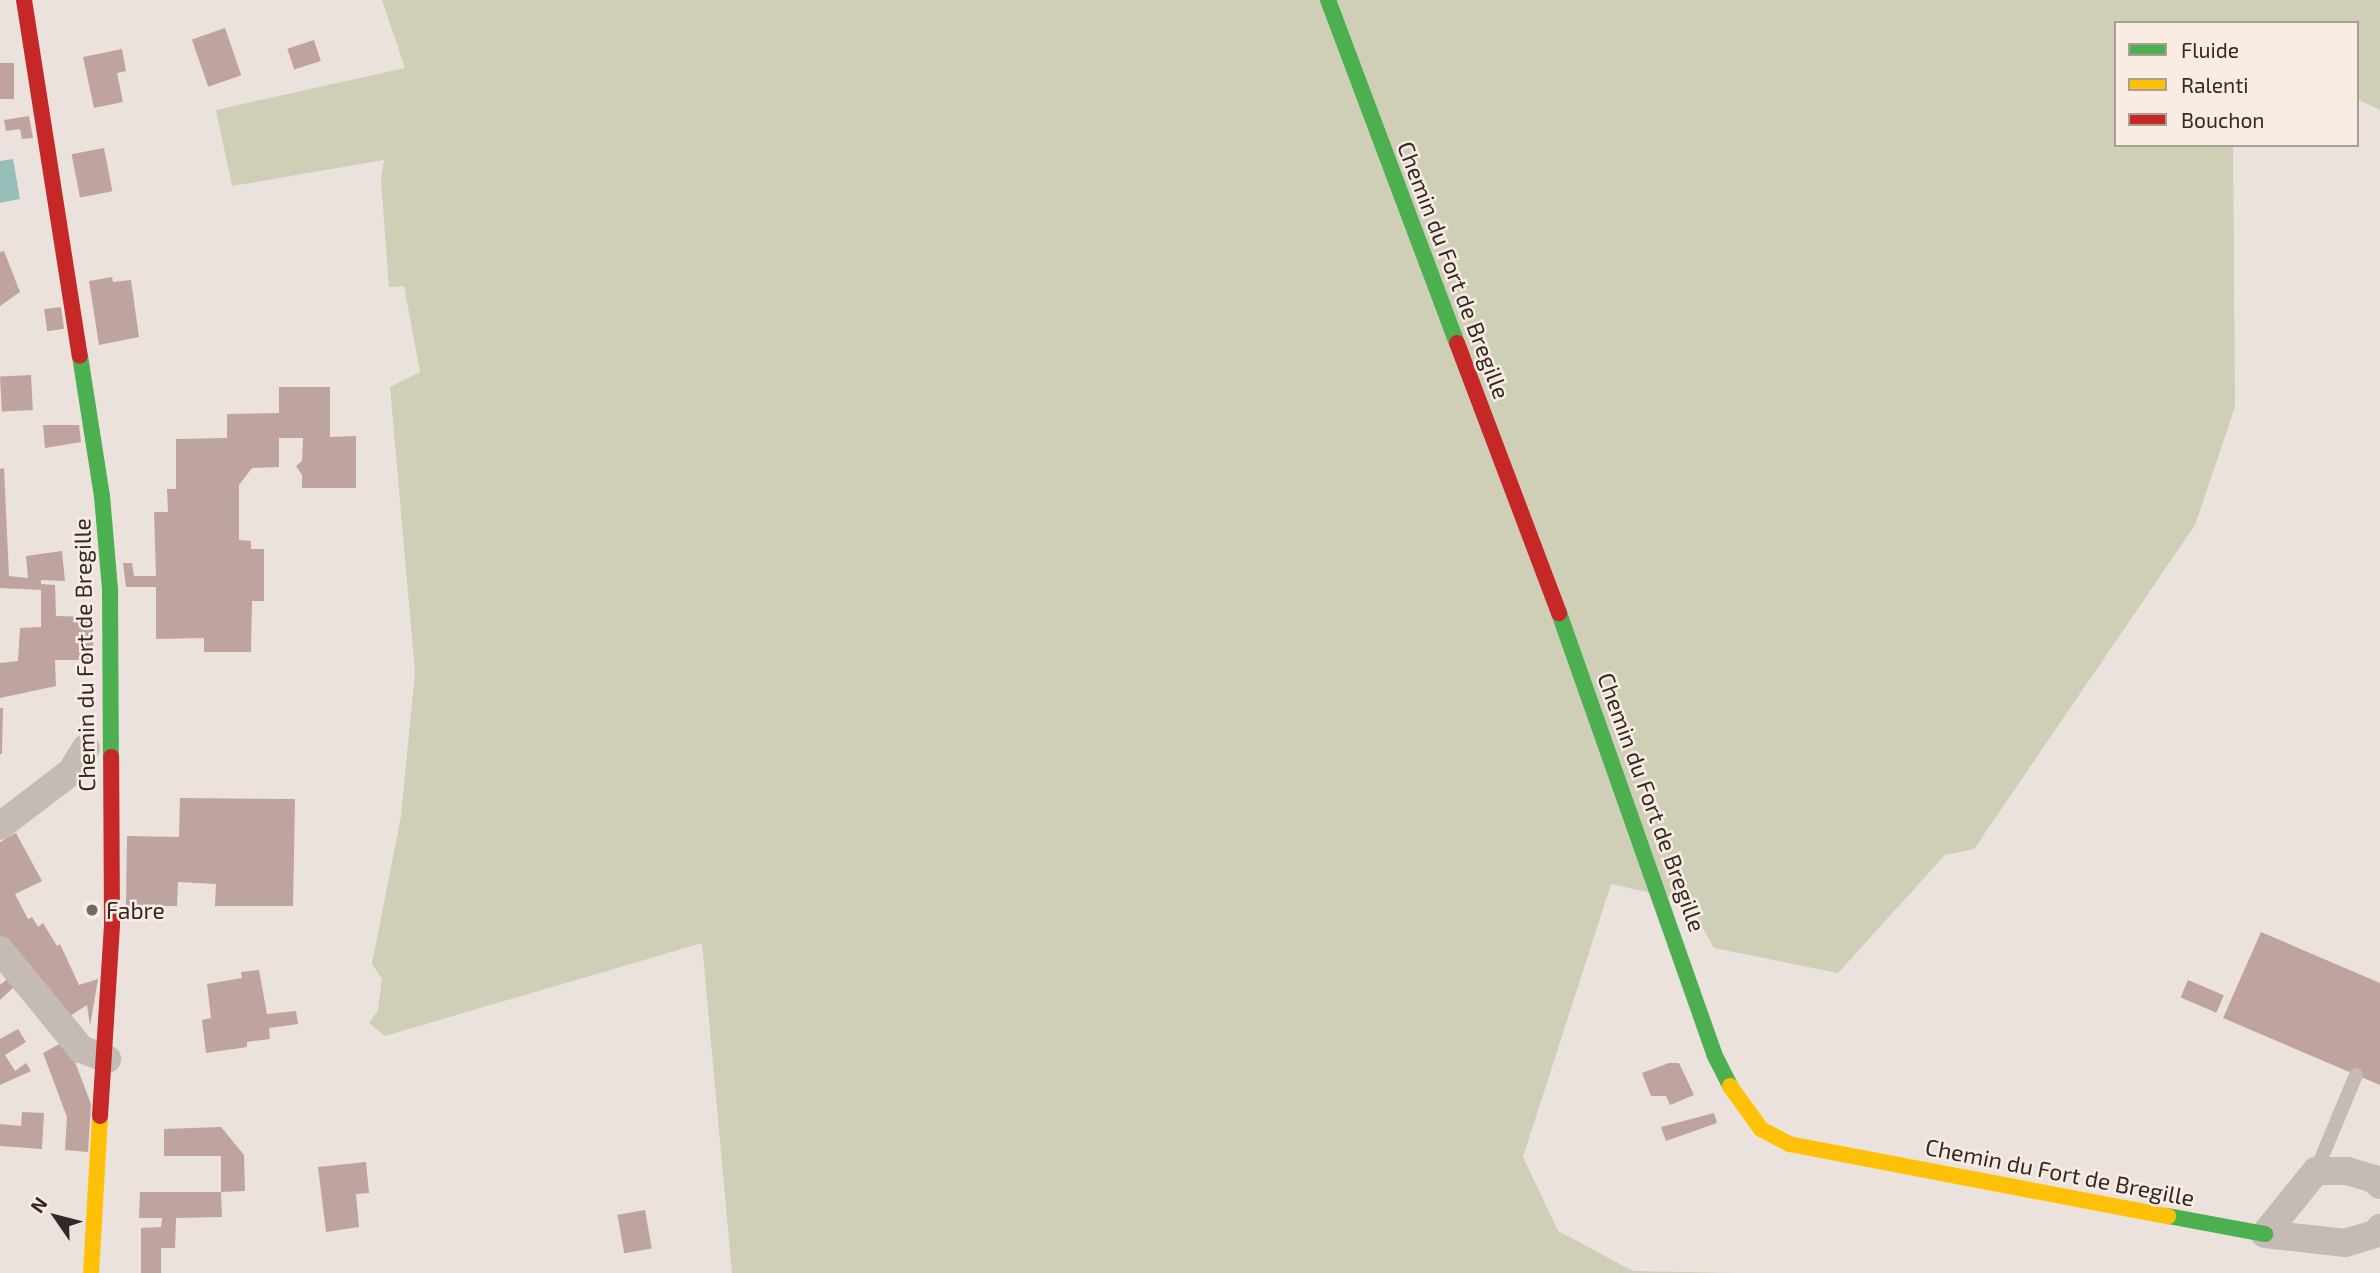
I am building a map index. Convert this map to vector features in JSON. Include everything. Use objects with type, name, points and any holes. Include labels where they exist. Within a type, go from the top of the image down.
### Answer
[{"type":"street","name":"Chemin du Fort de Bregille","points":[[24,0],[102,496],[109,575],[112,925],[107,1059],[91,1273]]},
{"type":"street","name":"Chemin du Fort de Bregille","points":[[1328,0],[1612,755],[1714,1054],[1737,1101],[1760,1129],[1789,1144],[2264,1234]]},
{"type":"street","points":[[7,822],[71,772],[86,748]]},
{"type":"street","points":[[0,950],[80,1049],[107,1059]]},
{"type":"street","points":[[2264,1234],[2316,1171],[2347,1171],[2374,1178],[2380,1185]]},
{"type":"street","points":[[2264,1234],[2345,1243],[2378,1233],[2380,1228]]},
{"type":"lane","points":[[2316,1171],[2356,1075]]},
{"type":"green space","points":[[382,0],[2380,0],[2380,110],[2359,100],[2359,21],[2114,21],[2114,147],[2233,147],[2235,407],[2195,525],[1974,849],[1945,855],[1838,973],[1714,948],[1688,901],[1611,884],[1523,1157],[1558,1231],[1633,1271],[1736,1273],[732,1273],[702,943],[385,1036],[369,1023],[378,1010],[382,979],[372,964],[401,816],[415,672],[390,387],[420,372],[404,286],[389,287],[381,181],[384,160],[232,186],[216,110],[405,68]]},
{"type":"water","points":[[13,159],[20,199],[0,203],[0,161]]},
{"type":"building","points":[[225,28],[241,75],[208,87],[192,39]]},
{"type":"building","points":[[314,40],[321,61],[294,70],[287,49]]},
{"type":"building","points":[[122,49],[126,71],[117,73],[123,102],[94,108],[83,57]]},
{"type":"building","points":[[0,63],[14,63],[14,99],[0,99]]},
{"type":"building","points":[[29,116],[33,138],[22,139],[20,129],[6,131],[4,120]]},
{"type":"building","points":[[104,148],[112,191],[80,197],[72,154]]},
{"type":"building","points":[[4,251],[20,292],[0,306],[0,252]]},
{"type":"building","points":[[112,277],[113,282],[131,280],[139,337],[99,345],[89,281]]},
{"type":"building","points":[[61,307],[64,329],[47,331],[44,309]]},
{"type":"building","points":[[31,375],[33,410],[2,412],[0,377]]},
{"type":"building","points":[[279,387],[330,387],[330,437],[356,436],[356,488],[302,488],[302,475],[296,466],[302,461],[303,438],[279,438],[279,467],[252,468],[239,485],[239,540],[251,541],[251,549],[264,549],[264,601],[252,601],[251,652],[204,652],[204,638],[156,639],[156,587],[126,587],[123,563],[132,563],[134,576],[156,576],[154,512],[168,512],[167,489],[176,489],[176,439],[227,438],[227,414],[279,413]]},
{"type":"building","points":[[43,425],[79,425],[81,442],[45,448]]},
{"type":"building","points":[[4,468],[9,576],[28,578],[26,556],[62,551],[65,581],[41,580],[41,584],[55,585],[56,616],[93,617],[93,660],[55,660],[56,686],[0,698],[0,663],[18,661],[20,628],[41,627],[41,590],[0,588],[0,469]]},
{"type":"building","points":[[0,708],[3,708],[2,754],[0,754]]},
{"type":"building","points":[[180,798],[295,799],[293,906],[215,906],[216,884],[178,882],[177,906],[126,906],[127,836],[179,837]]},
{"type":"building","points":[[16,833],[42,881],[15,894],[28,919],[32,917],[38,927],[43,923],[57,946],[60,944],[79,985],[98,979],[90,1026],[87,1005],[67,1018],[0,943],[0,842]]},
{"type":"building","points":[[2261,932],[2380,983],[2380,1085],[2223,1018]]},
{"type":"building","points":[[259,970],[267,1014],[296,1011],[298,1024],[269,1028],[270,1039],[247,1042],[247,1047],[206,1053],[202,1020],[211,1018],[207,984],[242,978],[241,972]]},
{"type":"building","points":[[11,976],[17,984],[0,1000],[0,985]]},
{"type":"building","points":[[2188,980],[2224,995],[2216,1013],[2181,997]]},
{"type":"building","points":[[18,1029],[26,1042],[5,1055],[15,1071],[26,1063],[31,1071],[0,1085],[0,1039]]},
{"type":"building","points":[[65,1041],[61,1046],[75,1062],[91,1104],[88,1152],[65,1150],[67,1117],[43,1053]]},
{"type":"building","points":[[1669,1063],[1679,1063],[1694,1095],[1670,1105],[1666,1096],[1651,1096],[1642,1073]]},
{"type":"building","points":[[22,1112],[44,1113],[42,1149],[0,1146],[0,1124],[21,1126]]},
{"type":"building","points":[[1714,1113],[1717,1123],[1666,1141],[1661,1127]]},
{"type":"building","points":[[221,1127],[244,1155],[245,1191],[221,1192],[221,1156],[164,1156],[164,1129]]},
{"type":"building","points":[[366,1162],[369,1193],[356,1194],[359,1227],[326,1232],[318,1167]]},
{"type":"building","points":[[140,1192],[221,1192],[222,1217],[176,1218],[175,1248],[161,1248],[161,1273],[141,1273],[141,1228],[161,1227],[162,1218],[139,1218]]},
{"type":"building","points":[[645,1210],[652,1248],[624,1253],[617,1215]]},
{"type":"traffic: fast","points":[[1328,0],[1457,343]]},
{"type":"traffic: fast","points":[[80,356],[102,496],[110,589],[111,757]]},
{"type":"traffic: fast","points":[[1559,613],[1714,1054],[1730,1086]]},
{"type":"traffic: fast","points":[[2168,1216],[2265,1234]]},
{"type":"traffic: slow","points":[[1730,1086],[1761,1129],[1789,1144],[2168,1216]]},
{"type":"traffic: slow","points":[[91,1273],[100,1116]]},
{"type":"traffic: jam","points":[[24,0],[80,356]]},
{"type":"traffic: jam","points":[[1457,343],[1559,613]]},
{"type":"traffic: jam","points":[[100,1116],[112,925],[111,757]]},
{"type":"place","name":"Fabre","points":[[92,910]]}]
